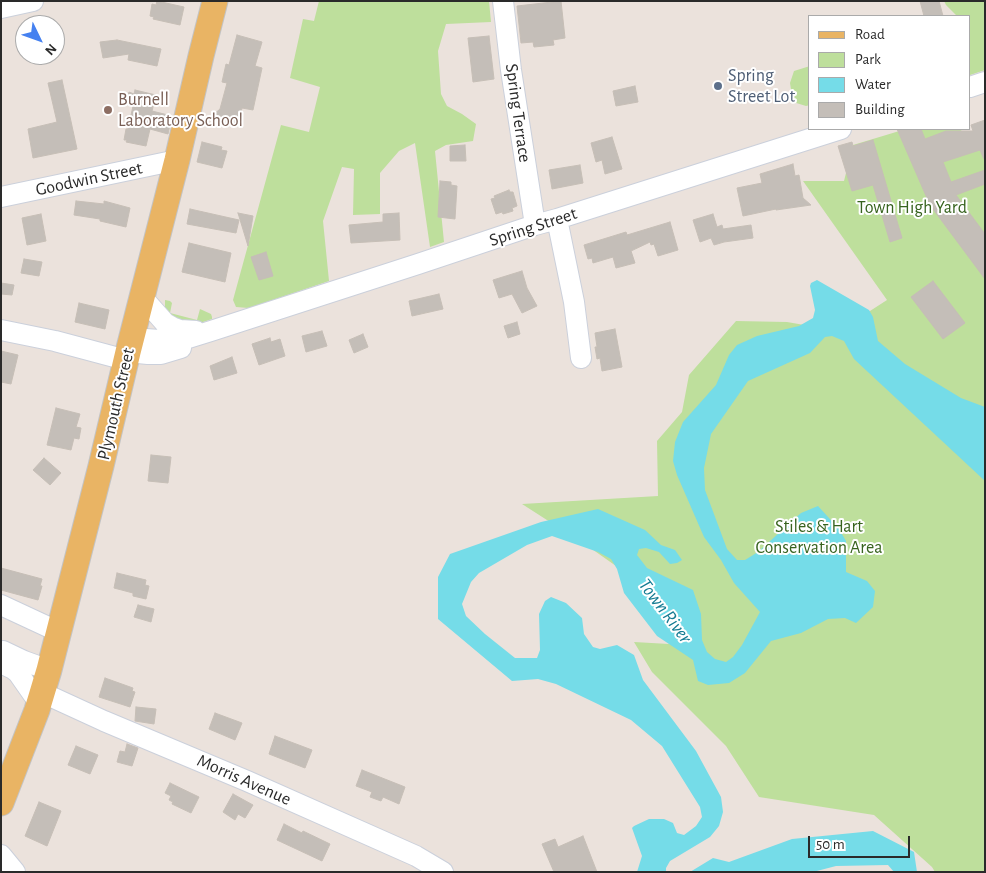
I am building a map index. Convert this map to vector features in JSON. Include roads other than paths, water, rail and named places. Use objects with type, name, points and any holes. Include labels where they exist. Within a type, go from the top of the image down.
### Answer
[{"type":"main road","name":"Plymouth Street","points":[[1,803],[44,689],[102,466],[215,1]]},
{"type":"street","points":[[1,8],[33,1]]},
{"type":"street","name":"Spring Terrace","points":[[504,1],[511,70],[534,225]]},
{"type":"street","points":[[971,87],[985,82]]},
{"type":"street","name":"Spring Street","points":[[1,330],[55,341],[129,350],[182,340],[534,225],[838,130]]},
{"type":"street","name":"Goodwin Street","points":[[1,197],[177,160]]},
{"type":"street","points":[[557,219],[574,302],[580,358]]},
{"type":"street","points":[[142,297],[158,316],[172,328],[180,330],[218,329]]},
{"type":"street","points":[[1,604],[59,632]]},
{"type":"street","name":"Morris Avenue","points":[[1,650],[24,661],[44,689],[104,721],[247,781],[416,856],[443,872]]},
{"type":"street","points":[[1,663],[44,689]]},
{"type":"street","points":[[1,855],[16,872]]},
{"type":"water","name":"Town River","points":[[817,280],[869,310],[873,317],[878,341],[905,364],[961,398],[985,407],[985,481],[854,359],[844,341],[832,336],[825,337],[810,353],[748,381],[711,434],[704,468],[705,490],[727,549],[737,560],[745,560],[758,552],[801,513],[818,506],[839,529],[846,541],[846,572],[867,581],[875,591],[873,607],[856,623],[845,618],[828,619],[801,633],[771,641],[745,673],[729,683],[708,685],[698,681],[693,660],[657,636],[624,593],[617,569],[611,559],[598,552],[552,536],[527,545],[479,573],[471,582],[462,604],[466,616],[515,658],[537,658],[540,650],[539,614],[545,601],[551,597],[566,603],[582,618],[584,634],[593,647],[600,649],[617,645],[634,655],[643,680],[696,751],[721,797],[723,812],[719,826],[710,837],[670,861],[666,872],[637,872],[642,856],[632,828],[634,826],[649,819],[664,819],[673,823],[677,833],[684,835],[696,826],[702,817],[700,807],[662,746],[631,720],[556,684],[538,679],[512,681],[438,619],[438,577],[450,554],[541,522],[598,509],[645,530],[661,545],[675,550],[682,560],[670,564],[659,552],[646,548],[639,549],[637,555],[647,568],[693,590],[701,614],[702,640],[707,652],[715,659],[726,662],[733,657],[742,645],[760,612],[734,583],[721,560],[704,537],[677,475],[673,461],[675,442],[683,422],[716,385],[729,355],[737,345],[757,336],[799,326],[813,318],[815,310],[810,286],[811,283]]},
{"type":"water","points":[[873,831],[914,852],[917,872],[894,872],[888,865],[836,866],[813,872],[690,872],[713,858],[729,862],[792,839]]},
{"type":"place","name":"Spring Street Lot","points":[[718,86]]},
{"type":"place","name":"Burnell Laboratory School","points":[[108,110]]},
{"type":"park label","name":"Town High Yard","points":[[912,208]]},
{"type":"park label","name":"Stiles & Hart Conservation Area","points":[[819,537]]}]
